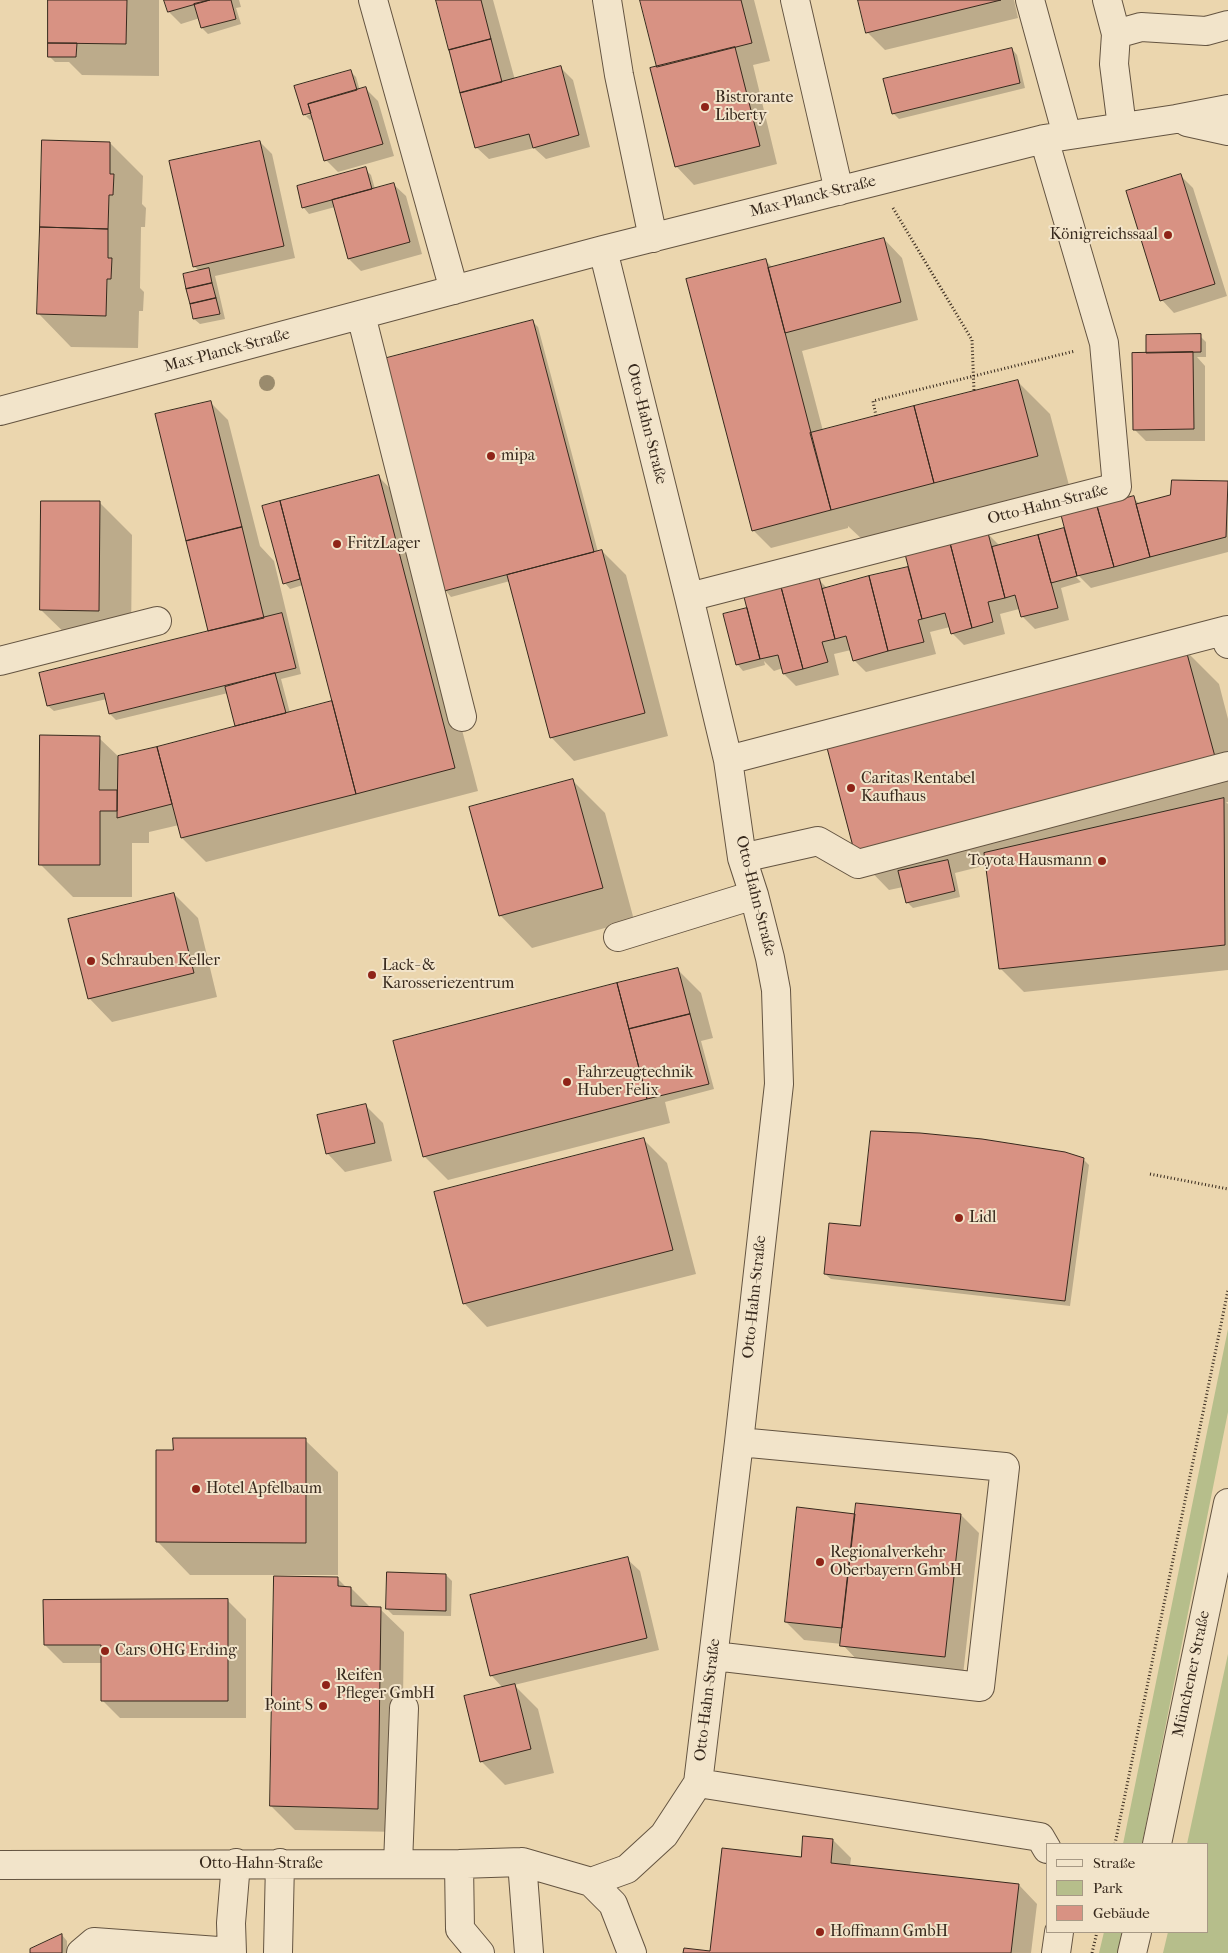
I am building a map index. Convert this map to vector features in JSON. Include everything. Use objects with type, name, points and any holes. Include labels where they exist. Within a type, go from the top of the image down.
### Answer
[{"type":"street","points":[[373,0],[454,290]]},
{"type":"street","points":[[607,0],[619,75],[653,238]]},
{"type":"street","points":[[795,0],[838,191]]},
{"type":"street","name":"Otto-Hahn-Straße","points":[[689,597],[1117,487],[1104,343],[1056,137],[1030,0]]},
{"type":"street","points":[[1107,0],[1116,34],[1114,64],[1122,127]]},
{"type":"street","points":[[1116,34],[1141,27],[1206,31],[1228,25]]},
{"type":"street","name":"Max-Planck-Straße","points":[[0,411],[603,250],[877,181],[1056,137],[1176,119],[1228,109]]},
{"type":"street","name":"Max-Planck-Straße","points":[[1176,119],[1228,131]]},
{"type":"street","name":"Otto-Hahn-Straße","points":[[0,1865],[458,1864],[522,1862],[592,1882],[628,1869],[652,1847],[664,1835],[698,1783],[779,1084],[776,990],[754,895],[742,858],[728,760],[603,250]]},
{"type":"street","points":[[360,315],[462,717]]},
{"type":"street","points":[[0,661],[157,621]]},
{"type":"street","points":[[728,760],[1227,630],[1228,644]]},
{"type":"street","points":[[742,858],[818,841],[858,864],[1228,766]]},
{"type":"street","points":[[618,937],[754,895]]},
{"type":"street","points":[[714,1656],[980,1687],[1005,1467],[739,1442]]},
{"type":"street","name":"Münchener Straße","points":[[1157,1843],[1228,1503]]},
{"type":"street","points":[[398,1864],[404,1708]]},
{"type":"street","points":[[698,1783],[1040,1837],[1046,1848]]},
{"type":"street","points":[[522,1862],[530,1953]]},
{"type":"street","points":[[278,1953],[280,1863]]},
{"type":"street","points":[[81,1953],[94,1942],[232,1952],[236,1864]]},
{"type":"street","points":[[458,1864],[460,1929],[480,1953]]},
{"type":"street","points":[[592,1882],[613,1904],[632,1953]]},
{"type":"street","points":[[1056,1953],[1059,1933]]},
{"type":"street","points":[[1132,1953],[1137,1933]]},
{"type":"path","points":[[877,181],[972,340],[974,391]]},
{"type":"path","points":[[876,416],[873,401],[973,378],[1104,343]]},
{"type":"path","points":[[1150,1174],[1228,1189]]},
{"type":"path","points":[[1115,1843],[1228,1290]]},
{"type":"path","points":[[1092,1953],[1097,1933]]},
{"type":"green space","points":[[1228,1329],[1228,1412],[1142,1843],[1123,1843]]},
{"type":"green space","points":[[1228,1654],[1228,1953],[1163,1953],[1168,1933],[1208,1933],[1208,1843],[1187,1843]]},
{"type":"green space","points":[[1104,1933],[1122,1933],[1118,1953],[1099,1953]]},
{"type":"building","points":[[48,0],[127,0],[126,44],[48,43]]},
{"type":"building","points":[[164,0],[210,0],[168,12]]},
{"type":"building","points":[[210,0],[231,0],[236,19],[201,28],[194,4]]},
{"type":"building","points":[[436,0],[481,0],[491,39],[449,50]]},
{"type":"building","points":[[640,0],[741,0],[752,43],[657,67]]},
{"type":"building","points":[[858,0],[1001,0],[866,33]]},
{"type":"building","points":[[491,39],[502,82],[460,93],[449,50]]},
{"type":"building","points":[[48,43],[77,43],[76,57],[48,57]]},
{"type":"building","points":[[735,47],[760,146],[675,167],[650,68]]},
{"type":"building","points":[[1012,48],[1020,83],[892,114],[883,79]]},
{"type":"building","points":[[561,66],[579,135],[533,148],[529,134],[475,148],[460,93]]},
{"type":"building","points":[[351,70],[357,90],[308,104],[311,113],[303,115],[294,86]]},
{"type":"building","points":[[366,87],[383,144],[324,161],[308,104]]},
{"type":"building","points":[[42,140],[110,142],[110,174],[114,174],[113,195],[109,195],[108,229],[40,227]]},
{"type":"building","points":[[260,141],[284,246],[193,267],[169,161]]},
{"type":"building","points":[[366,167],[372,189],[302,208],[297,186]]},
{"type":"building","points":[[1181,174],[1215,284],[1160,301],[1126,191]]},
{"type":"building","points":[[394,183],[410,242],[348,259],[332,200]]},
{"type":"building","points":[[40,227],[108,229],[108,258],[112,258],[111,279],[107,279],[106,316],[37,314]]},
{"type":"building","points":[[884,238],[901,302],[785,333],[768,268]]},
{"type":"building","points":[[766,259],[831,510],[752,531],[686,279]]},
{"type":"building","points":[[209,268],[212,283],[186,289],[183,274]]},
{"type":"building","points":[[212,283],[216,298],[190,304],[186,289]]},
{"type":"building","points":[[216,298],[220,314],[193,319],[190,304]]},
{"type":"building","points":[[533,320],[594,552],[444,591],[383,359]]},
{"type":"building","points":[[1201,334],[1201,352],[1146,353],[1146,335]]},
{"type":"building","points":[[1193,352],[1194,429],[1133,430],[1132,353]]},
{"type":"building","points":[[1018,380],[1038,456],[934,483],[914,406]]},
{"type":"building","points":[[211,401],[242,527],[186,541],[155,414]]},
{"type":"building","points":[[914,406],[934,483],[831,510],[810,433]]},
{"type":"building","points":[[379,475],[455,768],[356,794],[280,501]]},
{"type":"building","points":[[1172,480],[1228,481],[1226,537],[1150,557],[1136,504],[1170,495]]},
{"type":"building","points":[[1134,496],[1150,557],[1114,567],[1097,506]]},
{"type":"building","points":[[41,501],[100,501],[99,611],[40,610]]},
{"type":"building","points":[[280,501],[300,579],[283,584],[262,506]]},
{"type":"building","points":[[1097,506],[1114,567],[1077,576],[1061,515]]},
{"type":"building","points":[[242,527],[264,618],[208,631],[186,541]]},
{"type":"building","points":[[1064,528],[1077,576],[1051,583],[1038,535]]},
{"type":"building","points":[[988,533],[1005,598],[988,602],[993,622],[972,628],[950,543]]},
{"type":"building","points":[[1038,535],[1058,608],[1021,617],[1015,595],[1005,598],[992,547]]},
{"type":"building","points":[[950,543],[972,628],[951,634],[945,613],[922,619],[905,554]]},
{"type":"building","points":[[602,550],[645,713],[550,738],[507,575]]},
{"type":"building","points":[[908,567],[922,619],[918,620],[924,642],[888,651],[869,576]]},
{"type":"building","points":[[869,576],[888,651],[853,661],[846,636],[835,639],[822,589]]},
{"type":"building","points":[[819,577],[835,639],[822,642],[828,662],[803,669],[781,587]]},
{"type":"building","points":[[781,587],[803,669],[783,674],[778,655],[760,659],[744,597]]},
{"type":"building","points":[[747,608],[760,659],[736,665],[723,614]]},
{"type":"building","points":[[282,613],[296,668],[109,714],[104,693],[47,706],[39,673]]},
{"type":"building","points":[[1186,650],[1217,764],[856,858],[826,744]]},
{"type":"building","points":[[275,673],[286,713],[235,726],[225,687]]},
{"type":"building","points":[[332,701],[356,794],[181,838],[157,747]]},
{"type":"building","points":[[40,735],[100,736],[99,790],[117,790],[117,811],[100,811],[100,865],[39,865]]},
{"type":"building","points":[[157,747],[172,804],[117,818],[118,756]]},
{"type":"building","points":[[573,779],[603,888],[499,916],[469,807]]},
{"type":"building","points":[[1224,798],[1225,945],[999,969],[984,853]]},
{"type":"building","points":[[948,860],[955,891],[906,903],[898,871]]},
{"type":"building","points":[[174,893],[194,973],[88,999],[68,919]]},
{"type":"building","points":[[678,968],[690,1014],[629,1029],[617,983]]},
{"type":"building","points":[[617,983],[647,1099],[423,1157],[393,1041]]},
{"type":"building","points":[[690,1014],[709,1084],[647,1099],[629,1029]]},
{"type":"building","points":[[366,1104],[375,1143],[326,1154],[317,1115]]},
{"type":"building","points":[[871,1131],[920,1133],[982,1139],[1065,1152],[1084,1158],[1065,1301],[824,1274],[829,1223],[860,1226]]},
{"type":"building","points":[[644,1138],[673,1250],[463,1304],[434,1192]]},
{"type":"building","points":[[173,1438],[306,1438],[306,1543],[156,1542],[156,1450],[173,1450]]},
{"type":"building","points":[[856,1503],[961,1514],[945,1657],[840,1646]]},
{"type":"building","points":[[797,1507],[855,1514],[842,1628],[785,1622]]},
{"type":"building","points":[[628,1557],[647,1638],[490,1676],[470,1595]]},
{"type":"building","points":[[387,1572],[446,1574],[446,1611],[386,1609]]},
{"type":"building","name":"Reifen Pfleger GmbH","points":[[274,1576],[338,1577],[338,1586],[351,1587],[351,1606],[381,1607],[378,1809],[270,1806]]},
{"type":"building","points":[[228,1599],[228,1701],[101,1701],[101,1645],[44,1645],[43,1600]]},
{"type":"building","points":[[515,1684],[531,1749],[480,1762],[464,1696]]},
{"type":"building","points":[[803,1836],[833,1839],[831,1863],[1019,1884],[1011,1953],[683,1953],[684,1948],[710,1951],[722,1848],[801,1857]]},
{"type":"building","points":[[62,1934],[62,1953],[30,1953],[30,1949]]},
{"type":"place","name":"Bistrorante Liberty","points":[[705,107]]},
{"type":"place","name":"Königreichssaal","points":[[1168,235]]},
{"type":"place","name":"mipa","points":[[491,456]]},
{"type":"place","name":"FritzLager","points":[[337,544]]},
{"type":"place","name":"Caritas Rentabel Kaufhaus","points":[[851,788]]},
{"type":"place","name":"Toyota Hausmann","points":[[1102,861]]},
{"type":"place","name":"Schrauben Keller","points":[[91,961]]},
{"type":"place","name":"Lack- & Karosseriezentrum","points":[[372,975]]},
{"type":"place","name":"Fahrzeugtechnik Huber Felix","points":[[567,1082]]},
{"type":"place","name":"Lidl","points":[[959,1218]]},
{"type":"place","name":"Hotel Apfelbaum","points":[[196,1489]]},
{"type":"place","name":"Regionalverkehr Oberbayern GmbH","points":[[820,1562]]},
{"type":"place","name":"Cars OHG Erding","points":[[105,1651]]},
{"type":"place","name":"Reifen Pfleger GmbH","points":[[326,1685]]},
{"type":"place","name":"Point S","points":[[323,1706]]},
{"type":"place","name":"Hoffmann GmbH","points":[[820,1932]]}]
